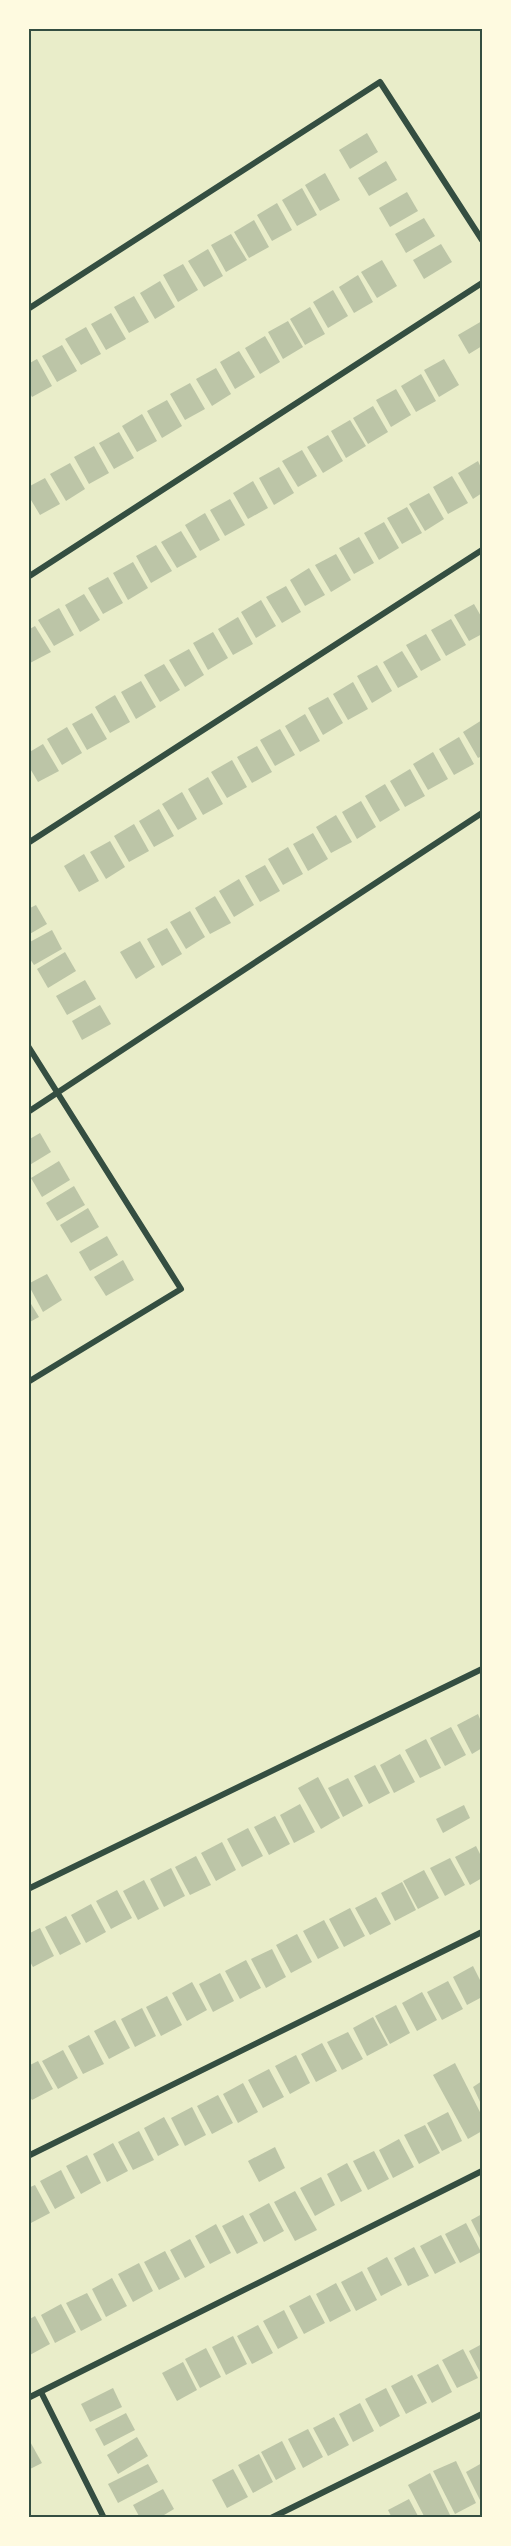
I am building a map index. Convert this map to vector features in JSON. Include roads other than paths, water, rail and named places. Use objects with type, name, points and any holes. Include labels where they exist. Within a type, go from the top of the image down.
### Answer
[{"type":"street","points":[[28,309],[380,82],[483,240]]},
{"type":"street","points":[[28,577],[483,283]]},
{"type":"street","points":[[28,843],[483,550]]},
{"type":"street","points":[[28,1112],[483,813]]},
{"type":"street","points":[[28,1046],[181,1289],[28,1382]]},
{"type":"street","points":[[28,1889],[483,1669]]},
{"type":"street","points":[[28,2156],[483,1932]]},
{"type":"street","points":[[28,2398],[483,2171]]},
{"type":"street","points":[[41,2392],[104,2517]]},
{"type":"street","points":[[271,2517],[483,2414]]}]
